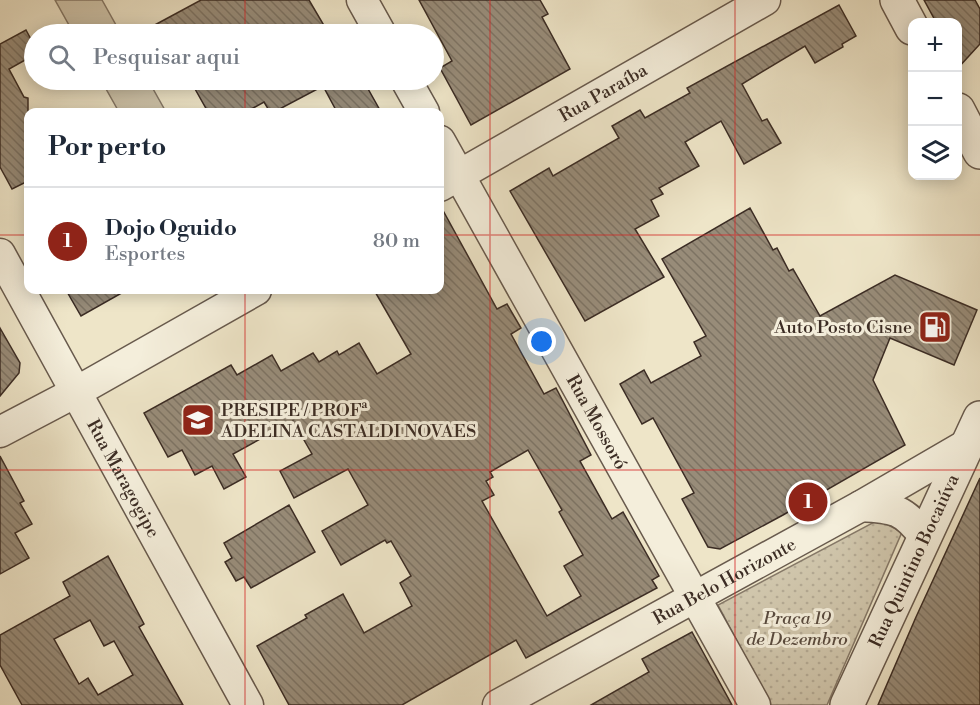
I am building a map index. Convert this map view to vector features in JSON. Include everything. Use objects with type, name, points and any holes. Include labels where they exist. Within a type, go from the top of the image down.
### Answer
[{"type":"street","points":[[362,0],[375,24]]},
{"type":"street","name":"Rua Paraíba","points":[[449,180],[765,0]]},
{"type":"street","points":[[897,0],[908,21]]},
{"type":"street","points":[[412,90],[422,108]]},
{"type":"street","points":[[962,120],[980,152]]},
{"type":"street","name":"Rua Mossoró","points":[[444,158],[449,180],[694,596],[755,705]]},
{"type":"street","name":"Rua Maragogipe","points":[[0,254],[248,705]]},
{"type":"street","points":[[0,432],[76,392],[249,294]]},
{"type":"street","name":"Rua Belo Horizonte","points":[[498,705],[861,506],[976,432]]},
{"type":"street","name":"Rua Quintino Bocaiúva","points":[[847,705],[924,536],[976,432]]},
{"type":"street","points":[[861,506],[884,507],[904,514],[924,536]]},
{"type":"green space","points":[[55,0],[102,0],[115,24],[68,24]]},
{"type":"green space","points":[[107,90],[154,90],[164,108],[117,108]]},
{"type":"green space","name":"Praça 19 de Dezembro","points":[[878,520],[902,532],[827,705],[771,705],[718,605]]},
{"type":"building","points":[[201,0],[309,0],[323,24],[157,24]]},
{"type":"building","points":[[419,0],[540,0],[548,14],[542,17],[570,69],[471,125],[444,75],[444,66],[452,61],[444,46],[444,24],[432,24]]},
{"type":"building","points":[[924,0],[975,0],[980,9],[980,44],[962,64],[962,18],[934,18]]},
{"type":"building","points":[[839,5],[856,36],[842,44],[843,47],[815,63],[805,46],[742,84],[762,121],[767,119],[781,143],[744,164],[721,121],[685,142],[699,166],[659,188],[663,194],[651,200],[659,216],[635,229],[664,277],[585,321],[510,191],[549,168],[553,176],[619,138],[612,126],[640,110],[645,118],[690,93],[687,88]]},
{"type":"building","points":[[24,31],[24,61],[9,69],[24,97],[28,98],[28,108],[24,108],[24,183],[12,189],[0,167],[0,44]]},
{"type":"building","points":[[196,90],[315,90],[282,108],[268,108],[264,102],[253,108],[206,108]]},
{"type":"building","points":[[325,90],[369,90],[379,108],[335,108]]},
{"type":"building","points":[[750,208],[773,250],[777,248],[789,271],[793,269],[820,316],[895,275],[977,310],[954,365],[890,338],[873,380],[905,445],[720,549],[708,547],[682,499],[694,493],[653,418],[642,424],[620,384],[644,370],[651,383],[701,356],[694,342],[706,336],[662,259]]},
{"type":"building","points":[[444,212],[497,309],[507,304],[521,328],[511,334],[544,394],[556,388],[591,455],[580,461],[612,519],[623,512],[659,576],[652,580],[657,588],[526,658],[516,640],[402,705],[289,705],[257,646],[307,618],[305,615],[343,594],[364,633],[412,606],[400,583],[411,576],[391,541],[387,543],[385,540],[341,565],[322,531],[368,505],[348,469],[294,498],[280,471],[312,454],[293,421],[233,454],[246,477],[224,489],[212,466],[195,475],[182,450],[168,457],[144,413],[231,365],[237,375],[272,355],[281,371],[313,353],[319,362],[337,351],[339,355],[359,343],[377,374],[411,354],[376,294],[444,294]],"holes":[[[528,450],[562,510],[559,512],[583,555],[564,566],[581,596],[547,616],[482,501],[494,495],[486,481],[493,477],[490,472]]]},
{"type":"building","points":[[68,294],[120,294],[81,316]]},
{"type":"building","points":[[0,328],[20,363],[19,373],[0,396]]},
{"type":"building","points":[[0,456],[24,501],[20,503],[32,524],[15,533],[29,558],[0,574]]},
{"type":"building","points":[[980,478],[980,705],[878,705],[916,617]]},
{"type":"building","points":[[289,505],[315,552],[251,588],[244,577],[236,581],[225,562],[232,558],[224,543]]},
{"type":"building","points":[[108,556],[144,624],[139,627],[183,705],[22,705],[0,665],[0,635],[70,596],[63,582]],"holes":[[[90,620],[104,646],[114,641],[133,675],[98,695],[88,678],[79,684],[54,639]]]},
{"type":"building","points":[[692,632],[732,705],[591,705],[649,672],[642,659]]},
{"type":"place","name":"Auto Posto Cisne","points":[[935,327]]},
{"type":"place","name":"PRESIPE / PROFª ADELINA CASTALDI NOVAES","points":[[198,420]]},
{"type":"place","name":"Dojo Oguido","points":[[808,502]]}]
